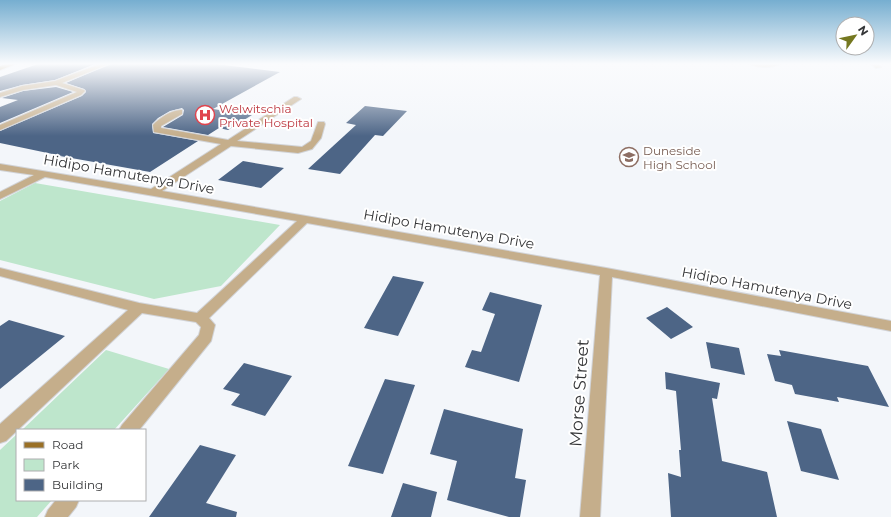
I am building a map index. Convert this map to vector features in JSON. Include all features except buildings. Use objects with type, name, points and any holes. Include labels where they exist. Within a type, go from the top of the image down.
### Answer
[{"type":"street","points":[[0,95],[22,88]]},
{"type":"street","points":[[0,128],[71,98],[82,91],[73,88]]},
{"type":"street","points":[[153,192],[297,100]]},
{"type":"street","points":[[179,112],[163,120],[158,125],[157,130],[229,144],[298,150],[308,148],[317,141],[321,124]]},
{"type":"street","name":"Hidipo Hamutenya Drive","points":[[0,167],[153,192],[606,272],[891,326]]},
{"type":"street","points":[[0,196],[44,174]]},
{"type":"street","points":[[200,318],[305,219]]},
{"type":"street","points":[[0,272],[139,308],[200,318],[208,326],[206,337],[129,429]]},
{"type":"street","name":"Morse Street","points":[[590,517],[606,272]]},
{"type":"street","points":[[0,435],[139,308]]},
{"type":"street","points":[[55,517],[68,501]]},
{"type":"green space","points":[[35,183],[280,225],[221,286],[154,299],[0,260],[0,201]]},
{"type":"green space","points":[[106,350],[169,369],[115,429],[23,429]]},
{"type":"green space","points":[[16,435],[16,501],[51,501],[37,517],[0,517],[0,450]]},
{"type":"place","name":"Welwitschia Private Hospital","points":[[205,115]]},
{"type":"place","name":"Duneside High School","points":[[629,157]]}]
